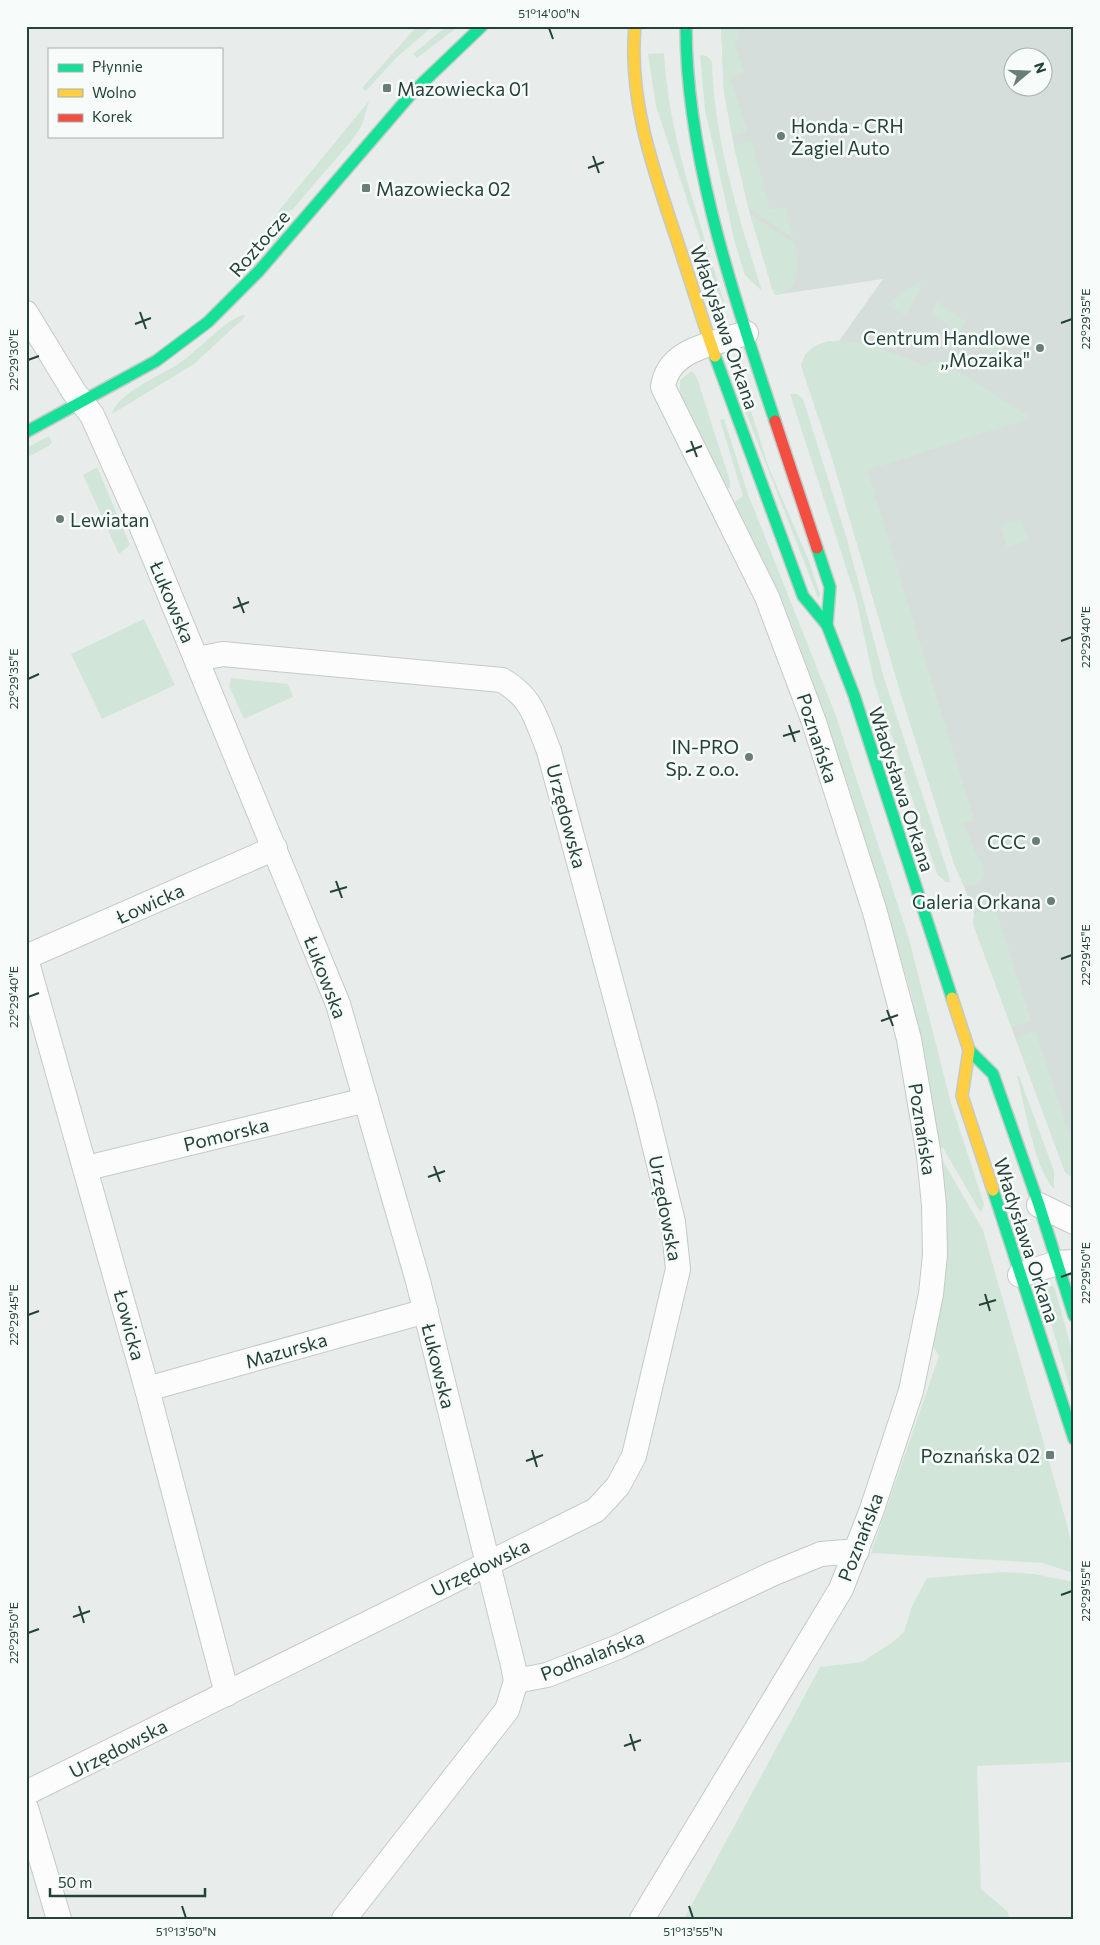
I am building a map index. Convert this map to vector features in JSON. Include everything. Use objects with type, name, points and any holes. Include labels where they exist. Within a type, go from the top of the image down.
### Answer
[{"type":"street","name":"Władysława Orkana","points":[[635,26],[633,47],[637,96],[651,162],[711,345],[803,596],[827,625],[854,695],[968,1050],[962,1096],[1074,1439]]},
{"type":"street","points":[[672,26],[685,45]]},
{"type":"street","name":"Władysława Orkana","points":[[686,26],[686,70],[696,137],[716,223],[746,333],[830,587],[827,625]]},
{"type":"street","name":"Roztocze","points":[[26,432],[174,349],[229,303],[414,92],[482,27]]},
{"type":"street","points":[[622,33],[633,47]]},
{"type":"street","name":"Łukowska","points":[[26,313],[92,415],[138,518],[197,659],[338,1004],[426,1311],[516,1681]]},
{"type":"street","name":"Poznańska","points":[[642,1919],[841,1589],[857,1551],[910,1391],[931,1294],[935,1246],[934,1205],[929,1156],[909,1039],[896,987],[814,722],[790,654],[755,568],[662,387],[664,375],[672,362],[691,351],[746,333]]},
{"type":"street","name":"Urzędowska","points":[[26,1793],[596,1510],[618,1486],[634,1456],[678,1269],[673,1222],[549,751],[530,706],[518,690],[502,680],[223,654],[197,659]]},
{"type":"street","name":"Łowicka","points":[[226,1694],[147,1388],[87,1168],[26,958],[275,848]]},
{"type":"street","name":"Władysława Orkana","points":[[968,1050],[993,1074],[1039,1205],[1068,1258],[1074,1316]]},
{"type":"street","name":"Pomorska","points":[[87,1168],[366,1100]]},
{"type":"street","points":[[1039,1205],[1074,1222]]},
{"type":"street","points":[[1020,1275],[1068,1258]]},
{"type":"street","name":"Mazurska","points":[[147,1388],[426,1311]]},
{"type":"street","name":"Podhalańska","points":[[344,1919],[497,1725],[507,1710],[516,1681],[547,1675],[618,1647],[772,1574],[821,1554],[857,1551]]},
{"type":"street","points":[[26,1808],[59,1919]]},
{"type":"shaded area","points":[[721,26],[1074,26],[1074,1178],[1065,1172],[973,924],[974,914],[955,866],[900,691],[832,458],[801,365],[805,355],[819,344],[839,341],[883,279],[775,295],[750,214],[724,92]]},
{"type":"green space","points":[[417,26],[425,29],[427,26],[433,26],[396,58],[366,91],[362,88]]},
{"type":"green space","points":[[447,26],[459,26],[417,58],[413,54]]},
{"type":"green space","points":[[721,26],[740,26],[738,40],[734,42],[744,73],[730,77],[747,131],[732,136],[724,92]]},
{"type":"green space","points":[[664,53],[667,86],[679,150],[725,306],[717,290],[656,106],[648,54]]},
{"type":"green space","points":[[700,55],[707,56],[712,62],[717,120],[729,178],[762,291],[745,275],[735,243],[705,110]]},
{"type":"green space","points":[[369,101],[362,125],[352,140],[293,209],[288,212],[277,213]]},
{"type":"green space","points":[[751,140],[770,210],[785,207],[793,238],[748,207],[734,146]]},
{"type":"green space","points":[[750,214],[795,244],[797,267],[794,282],[790,288],[775,295],[772,289]]},
{"type":"green space","points":[[917,283],[920,283],[921,288],[907,313],[904,314],[890,307],[888,304]]},
{"type":"green space","points":[[937,302],[966,322],[959,333],[932,313]]},
{"type":"green space","points":[[243,315],[246,316],[194,364],[112,414],[115,407],[130,392],[178,364],[220,329]]},
{"type":"green space","points":[[974,328],[1013,356],[1010,359],[1004,360],[970,341],[968,336]]},
{"type":"green space","points":[[829,341],[866,345],[891,352],[926,366],[934,360],[969,378],[1031,418],[867,470],[974,820],[963,823],[979,860],[981,860],[983,875],[982,879],[976,884],[964,886],[955,866],[900,691],[832,458],[803,372],[803,360],[808,351]]},
{"type":"green space","points":[[692,371],[697,378],[730,481],[730,487],[726,490],[680,393],[680,380]]},
{"type":"green space","points":[[790,394],[797,394],[803,399],[846,536],[884,678],[951,882],[946,882],[937,874],[874,682],[856,598]]},
{"type":"green space","points":[[750,408],[769,468],[809,561],[820,594],[818,598],[745,410]]},
{"type":"green space","points":[[724,419],[748,494],[836,716],[909,939],[951,1103],[984,1204],[981,1213],[943,1148],[938,1147],[929,1082],[911,993],[850,791],[792,625],[733,503],[743,496],[720,420]]},
{"type":"green space","points":[[49,436],[52,442],[49,446],[26,458],[26,448]]},
{"type":"green space","points":[[97,467],[130,545],[119,554],[83,475]]},
{"type":"green space","points":[[1021,520],[1028,540],[1007,547],[1000,526]]},
{"type":"green space","points":[[144,619],[175,685],[102,719],[71,654]]},
{"type":"green space","points":[[231,678],[288,684],[293,697],[244,719],[229,686]]},
{"type":"green space","points":[[985,909],[997,914],[1031,1020],[1012,1027],[973,924],[974,915]]},
{"type":"green space","points":[[1035,1031],[1074,1147],[1074,1171],[1071,1177],[1065,1172],[1016,1038]]},
{"type":"green space","points":[[1017,1076],[1019,1076],[1054,1171],[1054,1189],[1047,1180],[1036,1152]]},
{"type":"green space","points":[[943,1161],[983,1230],[1066,1521],[1074,1555],[1074,1573],[1042,1563],[871,1553],[939,1356],[933,1346],[942,1285],[940,1162]]},
{"type":"green space","points":[[1052,1285],[1055,1289],[1074,1358],[1074,1402],[1047,1310],[1047,1293]]},
{"type":"green space","points":[[1003,1572],[1034,1574],[1074,1582],[1074,1762],[977,1766],[981,1889],[1008,1912],[1009,1919],[684,1919],[820,1667],[862,1662],[893,1642],[904,1632],[912,1606],[927,1578]]},
{"type":"traffic: fast","points":[[26,432],[156,361],[208,322],[259,271],[413,92],[482,26]]},
{"type":"traffic: fast","points":[[686,26],[688,76],[703,176],[729,276],[775,421]]},
{"type":"traffic: fast","points":[[715,356],[803,596],[827,625],[854,695],[952,998]]},
{"type":"traffic: fast","points":[[817,548],[830,587],[827,625]]},
{"type":"traffic: fast","points":[[969,1050],[993,1074],[1039,1205],[1074,1316]]},
{"type":"traffic: fast","points":[[993,1190],[1074,1439]]},
{"type":"traffic: slow","points":[[635,26],[635,80],[644,133],[715,356]]},
{"type":"traffic: slow","points":[[952,998],[969,1050],[962,1096],[993,1190]]},
{"type":"traffic: jam","points":[[775,421],[817,548]]},
{"type":"place","name":"Mazowiecka 01","points":[[387,88]]},
{"type":"place","name":"Honda - CRH Żagiel Auto","points":[[781,136]]},
{"type":"place","name":"Mazowiecka 02","points":[[366,188]]},
{"type":"place","name":"Centrum Handlowe ,,Mozaika\"","points":[[1040,348]]},
{"type":"place","name":"Lewiatan","points":[[60,519]]},
{"type":"place","name":"IN-PRO Sp. z o.o.","points":[[749,757]]},
{"type":"place","name":"CCC","points":[[1036,841]]},
{"type":"place","name":"Galeria Orkana","points":[[1051,901]]},
{"type":"place","name":"Poznańska 02","points":[[1050,1455]]}]
